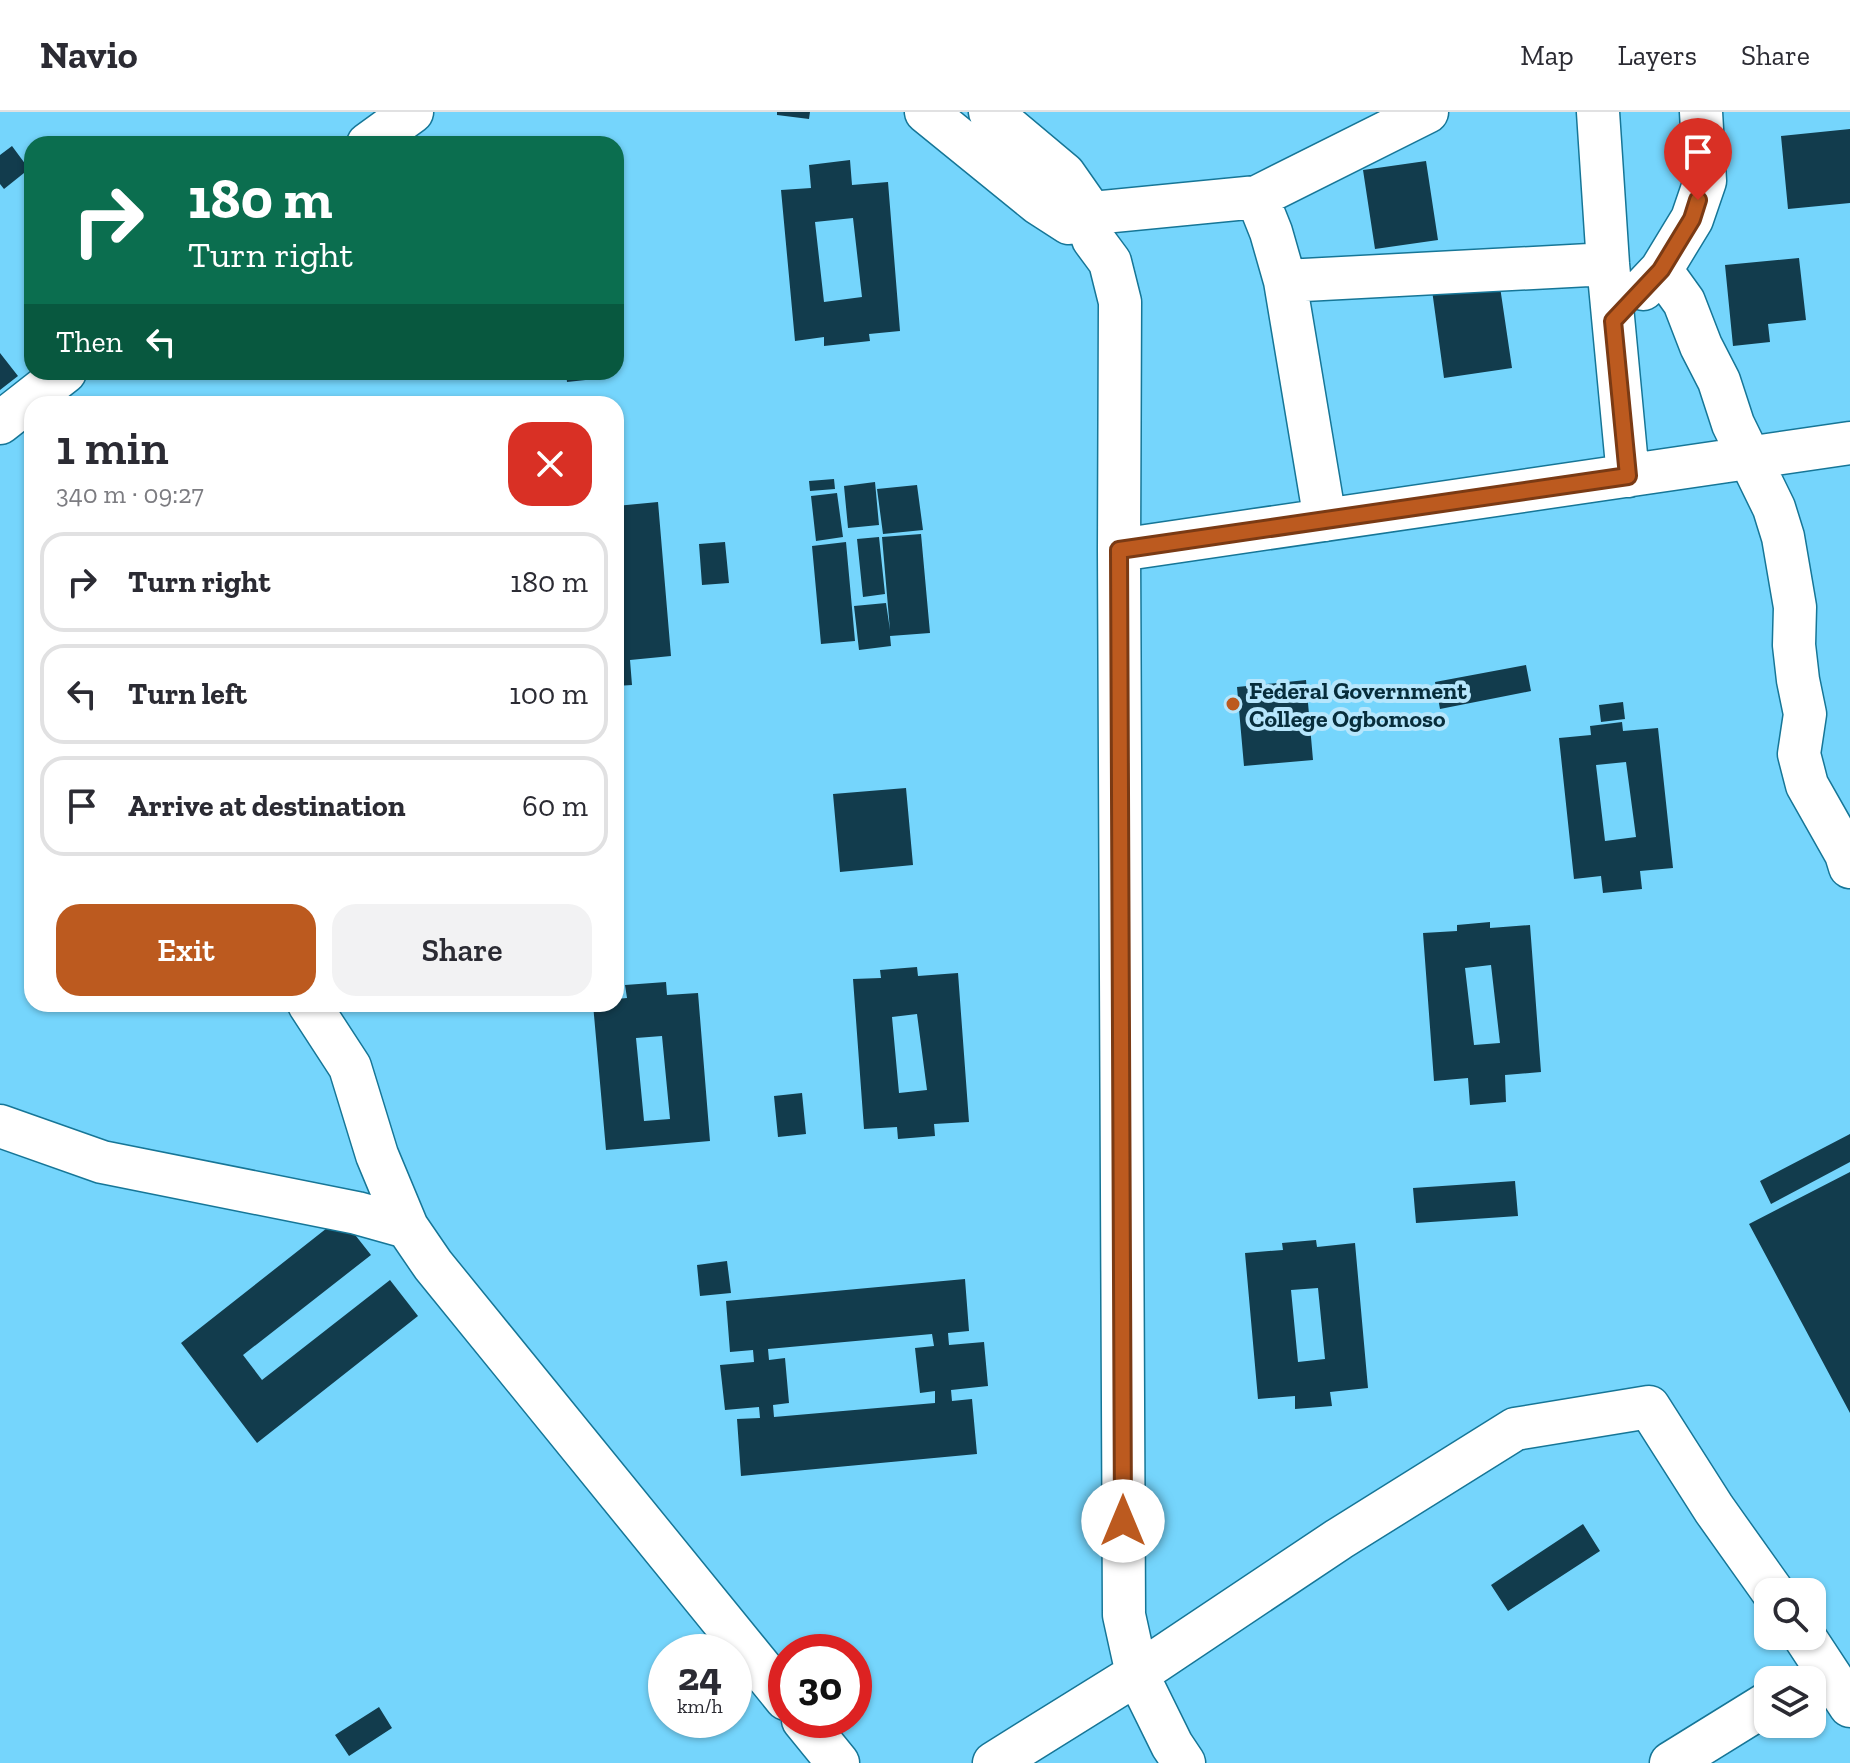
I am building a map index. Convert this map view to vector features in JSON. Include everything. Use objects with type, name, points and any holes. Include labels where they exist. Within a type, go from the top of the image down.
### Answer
[{"type":"street","points":[[379,136],[412,112]]},
{"type":"street","points":[[926,112],[1038,203],[1088,219],[1257,197],[1427,112]]},
{"type":"street","points":[[990,112],[1064,174],[1110,262],[1120,302],[1124,1615],[1137,1674],[1184,1763]]},
{"type":"street","points":[[1598,112],[1608,264],[1628,476]]},
{"type":"street","points":[[1613,321],[1661,270],[1692,219],[1705,181],[1701,112]]},
{"type":"street","points":[[1257,197],[1285,281],[1325,520]]},
{"type":"street","points":[[1285,281],[1608,264]]},
{"type":"street","points":[[1661,270],[1684,302],[1719,381],[1733,424],[1774,508],[1783,537],[1795,607],[1794,645],[1805,714],[1799,754],[1807,785],[1846,854],[1850,867]]},
{"type":"street","points":[[34,396],[55,380]]},
{"type":"street","points":[[0,423],[24,404]]},
{"type":"street","points":[[1119,550],[1850,443]]},
{"type":"street","points":[[314,1012],[350,1067],[377,1155],[407,1227],[433,1265],[768,1677]]},
{"type":"street","points":[[0,1126],[102,1162],[357,1213],[407,1227]]},
{"type":"street","points":[[994,1763],[1515,1429],[1649,1407],[1714,1509],[1763,1578]]},
{"type":"street","points":[[1821,1658],[1850,1706]]},
{"type":"street","points":[[1671,1763],[1754,1712]]},
{"type":"street","points":[[818,1738],[838,1763]]},
{"type":"shaded area","name":"Federal Government College Ogbomoso","points":[[0,112],[1850,112],[1850,1763],[0,1763]]},
{"type":"building","points":[[777,112],[810,112],[809,119],[777,115]]},
{"type":"building","points":[[1850,129],[1850,203],[1788,209],[1781,136]]},
{"type":"building","points":[[12,146],[24,162],[24,173],[4,189],[0,184],[0,155]]},
{"type":"building","points":[[850,160],[852,185],[888,182],[900,331],[869,334],[870,341],[824,346],[824,337],[795,341],[781,190],[811,188],[809,165]],"holes":[[[853,218],[862,297],[824,302],[815,222]]]},
{"type":"building","points":[[1426,161],[1438,240],[1375,249],[1363,170]]},
{"type":"building","points":[[1799,258],[1806,320],[1768,324],[1770,342],[1733,346],[1725,265]]},
{"type":"building","points":[[1499,280],[1512,368],[1444,378],[1432,290]]},
{"type":"building","points":[[0,353],[18,376],[0,390]]},
{"type":"building","points":[[834,479],[835,489],[810,491],[809,481]]},
{"type":"building","points":[[875,482],[879,525],[848,528],[844,486]]},
{"type":"building","points":[[917,485],[923,530],[883,534],[877,489]]},
{"type":"building","points":[[837,493],[843,537],[816,541],[811,496]]},
{"type":"building","points":[[658,502],[671,656],[630,660],[632,685],[624,686],[624,505]]},
{"type":"building","points":[[921,534],[930,633],[890,636],[891,646],[859,650],[854,606],[886,603],[890,630],[882,537]]},
{"type":"building","points":[[879,537],[885,594],[863,597],[857,539]]},
{"type":"building","points":[[725,542],[729,583],[702,585],[699,544]]},
{"type":"building","points":[[846,542],[855,641],[821,644],[812,546]]},
{"type":"building","points":[[1526,665],[1531,691],[1440,709],[1435,682]]},
{"type":"building","points":[[1306,680],[1313,760],[1244,766],[1237,687]]},
{"type":"building","points":[[1623,702],[1625,719],[1601,722],[1599,705]]},
{"type":"building","points":[[1622,722],[1623,731],[1658,728],[1673,868],[1640,871],[1642,889],[1603,893],[1601,876],[1574,879],[1559,738],[1591,735],[1590,726]],"holes":[[[1626,762],[1636,837],[1605,841],[1596,765]]]},
{"type":"building","points":[[906,788],[913,865],[840,872],[833,794]]},
{"type":"building","points":[[1490,922],[1490,928],[1530,925],[1541,1072],[1505,1075],[1506,1102],[1470,1105],[1468,1078],[1434,1081],[1423,933],[1457,931],[1457,925]],"holes":[[[1491,965],[1500,1043],[1474,1045],[1465,968]]]},
{"type":"building","points":[[917,967],[918,976],[958,973],[969,1122],[934,1124],[935,1136],[898,1139],[897,1127],[864,1129],[853,979],[881,978],[880,970]],"holes":[[[917,1014],[927,1090],[899,1093],[892,1017]]]},
{"type":"building","points":[[666,982],[667,995],[698,993],[710,1141],[606,1150],[594,1012],[624,1012],[624,998],[627,998],[625,985]],"holes":[[[662,1036],[670,1119],[644,1121],[636,1038]]]},
{"type":"building","points":[[802,1093],[806,1134],[778,1137],[774,1096]]},
{"type":"building","points":[[1850,1134],[1850,1162],[1771,1204],[1760,1181]]},
{"type":"building","points":[[1850,1172],[1850,1413],[1749,1224]]},
{"type":"building","points":[[1515,1181],[1518,1216],[1416,1223],[1413,1188]]},
{"type":"building","points":[[341,1217],[371,1255],[243,1355],[262,1380],[390,1280],[418,1316],[257,1443],[181,1343]]},
{"type":"building","points":[[1316,1240],[1317,1247],[1355,1243],[1368,1388],[1330,1392],[1332,1406],[1295,1409],[1295,1396],[1258,1399],[1245,1253],[1283,1250],[1282,1243]],"holes":[[[1318,1288],[1325,1359],[1298,1362],[1291,1290]]]},
{"type":"building","points":[[727,1261],[731,1293],[700,1296],[697,1265]]},
{"type":"building","points":[[965,1279],[969,1331],[948,1333],[949,1345],[984,1342],[988,1386],[951,1390],[952,1401],[972,1399],[977,1454],[741,1476],[737,1419],[760,1418],[759,1407],[725,1410],[720,1365],[754,1362],[753,1350],[730,1352],[726,1301]],"holes":[[[932,1334],[934,1346],[915,1348],[920,1393],[935,1391],[935,1403],[774,1417],[773,1405],[789,1403],[785,1358],[769,1360],[768,1349]]]},
{"type":"building","points":[[1583,1524],[1600,1551],[1508,1611],[1491,1585]]},
{"type":"building","points":[[379,1707],[392,1728],[349,1756],[335,1735]]},
{"type":"place","name":"Federal Government College Ogbomoso","points":[[1233,704]]},
{"type":"route","points":[[1123,1521],[1119,550],[1628,476],[1613,321],[1661,270],[1692,219],[1698,200]]}]
